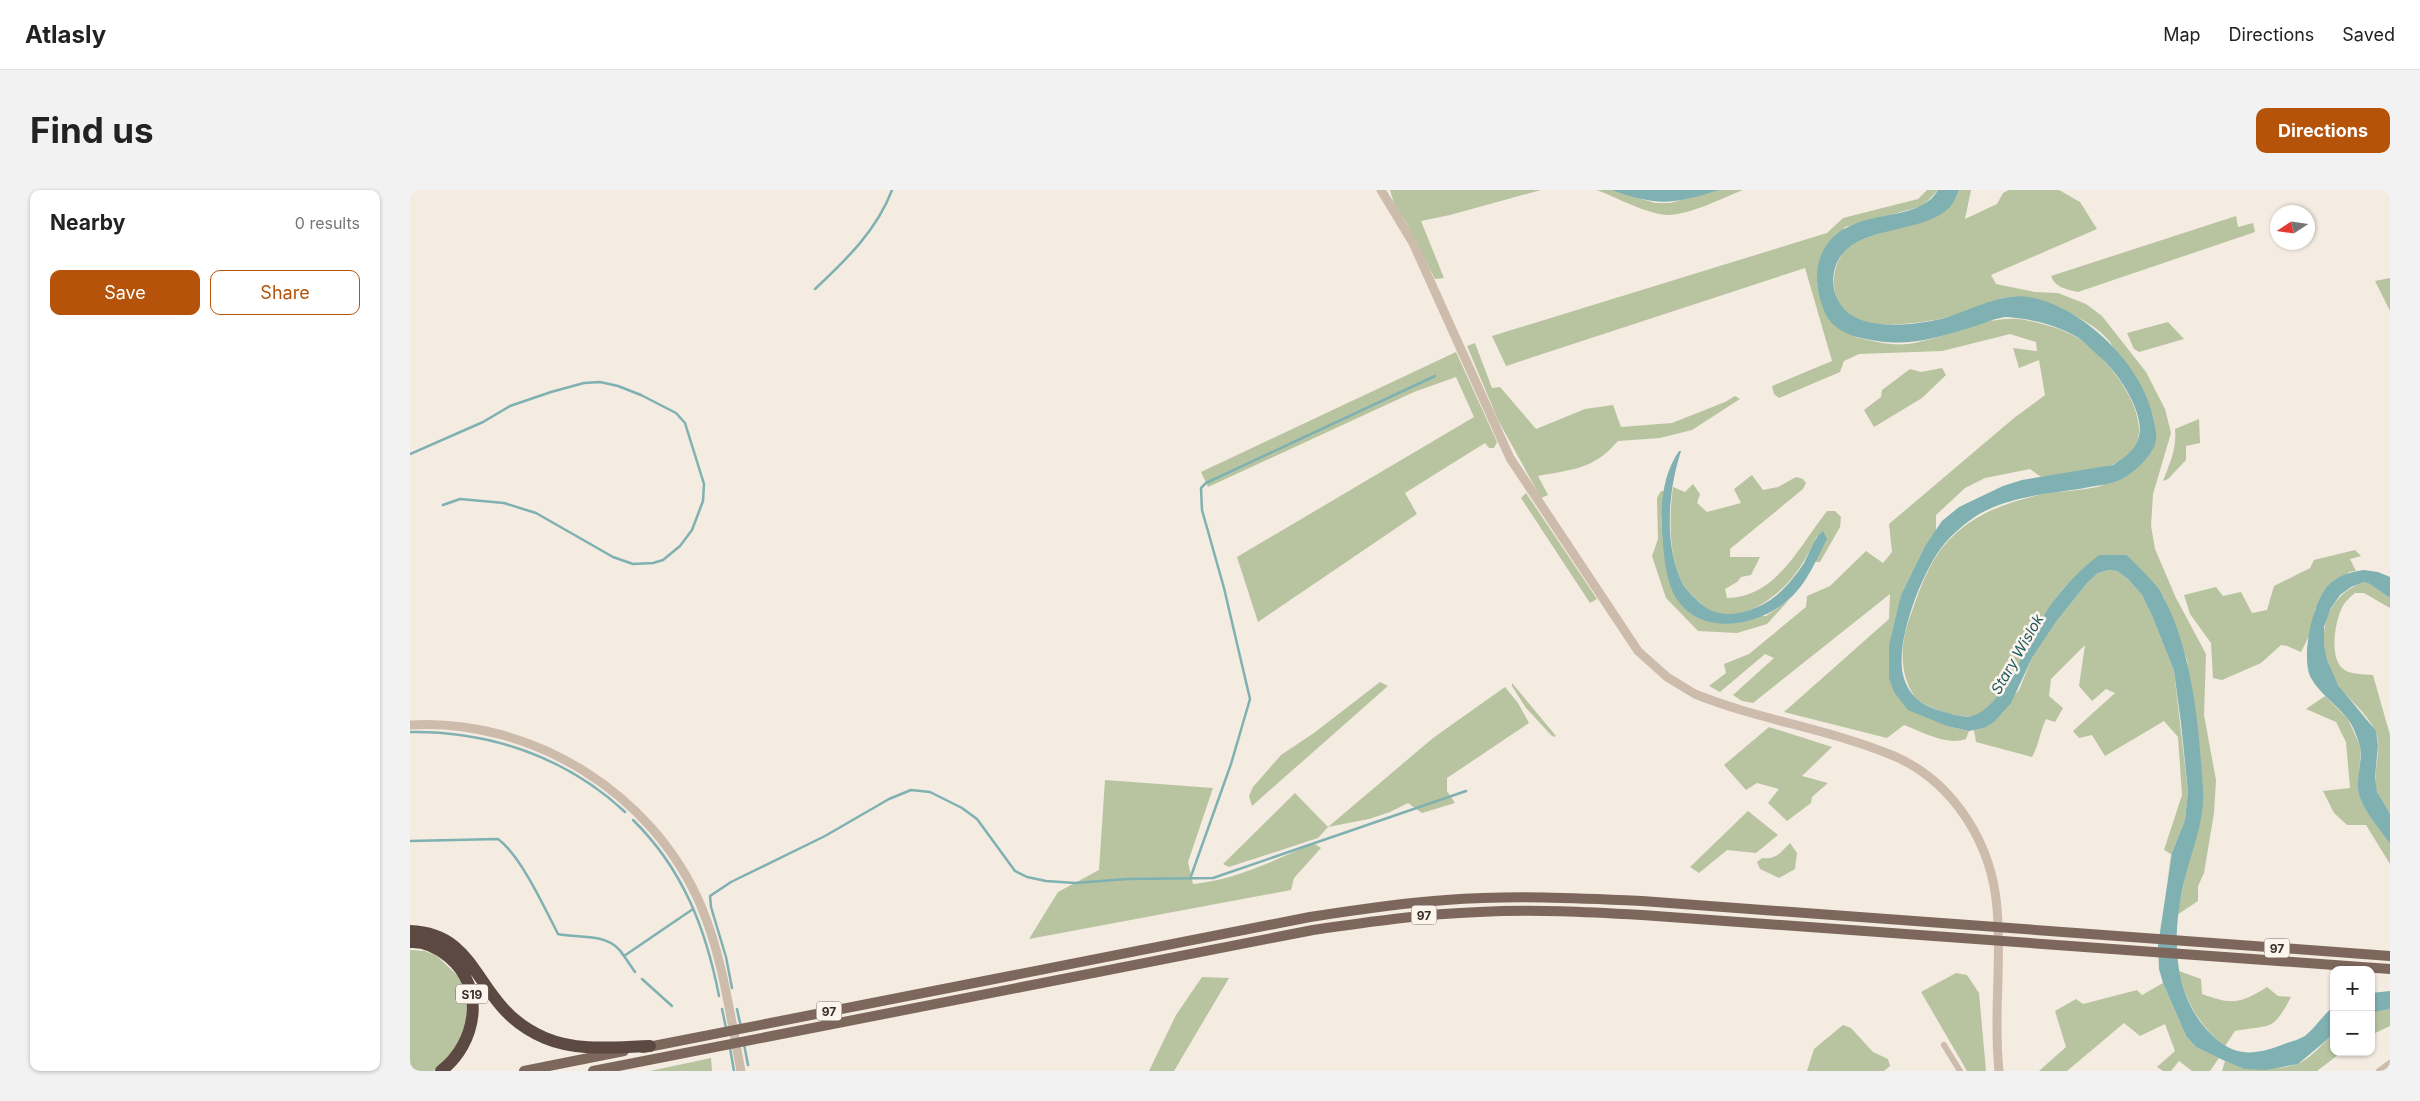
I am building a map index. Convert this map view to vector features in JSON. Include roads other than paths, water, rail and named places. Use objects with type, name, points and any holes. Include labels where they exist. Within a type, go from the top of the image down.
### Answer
[{"type":"highway","points":[[410,931],[434,935],[460,950],[503,1009],[519,1023],[544,1038],[563,1044],[585,1047],[650,1046]]},
{"type":"highway","name":"S19","points":[[410,942],[423,943],[446,954],[463,973],[471,992],[473,1009],[468,1037],[454,1060],[441,1071]]},
{"type":"main road","name":"97","points":[[524,1071],[1310,917],[1380,906],[1448,900],[1522,897],[1584,898],[2133,936],[2390,956]]},
{"type":"main road","name":"97","points":[[593,1071],[1313,930],[1424,915],[1524,910],[1574,911],[2390,969]]},
{"type":"street","points":[[1381,190],[1413,243],[1510,458],[1638,651],[1667,677],[1694,694],[1895,756],[1939,786],[1965,814],[1986,855],[1995,891],[1998,936],[1995,1028],[1999,1071]]},
{"type":"street","points":[[410,725],[460,726],[496,732],[549,751],[596,778],[641,817],[661,838],[682,870],[703,912],[716,952],[741,1071]]},
{"type":"street","points":[[1944,1045],[1960,1071]]},
{"type":"street","points":[[2379,1071],[2390,1063]]},
{"type":"water","points":[[1611,190],[1720,190],[1666,202],[1642,199]]},
{"type":"water","points":[[1938,190],[1959,190],[1950,207],[1938,216],[1870,237],[1855,244],[1843,254],[1835,268],[1833,284],[1838,300],[1844,309],[1853,316],[1865,321],[1893,325],[1937,320],[2008,297],[2029,297],[2050,303],[2090,326],[2125,361],[2148,401],[2154,422],[2156,439],[2151,452],[2138,468],[2122,479],[2112,483],[2036,495],[2007,502],[1981,513],[1954,534],[1945,543],[1928,569],[1914,603],[1904,638],[1902,655],[1902,669],[1905,680],[1910,691],[1919,701],[1940,711],[1968,717],[1986,709],[2007,683],[2050,606],[2061,592],[2099,555],[2127,555],[2157,587],[2174,620],[2188,667],[2197,717],[2203,801],[2200,824],[2180,900],[2177,944],[2178,966],[2183,988],[2191,1008],[2204,1026],[2220,1042],[2236,1051],[2261,1051],[2303,1037],[2330,1010],[2330,1037],[2298,1064],[2266,1070],[2245,1069],[2196,1047],[2186,1036],[2163,983],[2159,969],[2158,945],[2172,853],[2185,820],[2188,792],[2174,671],[2142,595],[2128,579],[2117,571],[2109,570],[2098,573],[2087,583],[2056,622],[2032,658],[2011,703],[1994,722],[1984,728],[1969,731],[1947,726],[1908,710],[1894,692],[1889,678],[1889,646],[1901,595],[1925,546],[1942,521],[1959,507],[2003,486],[2022,480],[2113,465],[2125,457],[2134,447],[2140,429],[2133,404],[2124,386],[2112,370],[2080,339],[2044,323],[2004,317],[1930,339],[1891,342],[1856,337],[1840,330],[1831,322],[1825,313],[1820,298],[1817,274],[1823,251],[1835,236],[1849,226],[1865,220],[1915,208],[1928,201]]},
{"type":"water","points":[[1679,451],[1681,451],[1673,483],[1671,501],[1670,537],[1673,554],[1677,571],[1684,586],[1708,609],[1724,614],[1733,614],[1751,610],[1773,598],[1797,574],[1814,542],[1823,531],[1827,539],[1801,587],[1776,609],[1748,621],[1733,624],[1718,623],[1703,620],[1690,613],[1674,595],[1666,568],[1662,532],[1662,501],[1669,470]]},
{"type":"water","points":[[2364,570],[2378,572],[2390,577],[2390,598],[2364,582],[2351,587],[2340,595],[2331,608],[2324,627],[2324,645],[2327,660],[2338,685],[2376,731],[2378,746],[2375,777],[2377,792],[2390,814],[2390,844],[2366,810],[2359,795],[2358,783],[2361,750],[2353,728],[2343,713],[2315,684],[2308,669],[2307,657],[2310,628],[2319,600],[2325,589],[2340,577]]},
{"type":"water","points":[[2390,991],[2390,1009],[2375,1012],[2375,993]]},
{"type":"waterway","points":[[815,289],[860,244],[886,205],[892,190]]},
{"type":"waterway","points":[[1190,879],[1231,764],[1250,699],[1224,588],[1202,510],[1201,488],[1206,483],[1435,376]]},
{"type":"waterway","points":[[410,454],[483,422],[510,406],[584,383],[600,382],[618,386],[641,395],[676,413],[685,423],[704,484],[703,501],[692,530],[680,546],[663,560],[653,563],[633,564],[613,557],[536,513],[504,503],[460,499],[443,505]]},
{"type":"waterway","points":[[410,732],[469,736],[498,742],[525,751],[552,762],[578,776],[625,812]]},
{"type":"waterway","points":[[732,988],[726,957],[711,907],[710,896],[731,882],[825,836],[889,799],[911,790],[930,792],[962,808],[977,819],[1015,871],[1027,877],[1046,881],[1075,883],[1127,879],[1213,878],[1466,791]]},
{"type":"waterway","points":[[633,820],[666,859],[690,901],[707,947],[719,996]]},
{"type":"waterway","points":[[410,841],[498,839],[507,847],[523,869],[558,934],[603,940],[618,948],[624,956],[693,909]]},
{"type":"waterway","points":[[624,956],[635,972]]},
{"type":"waterway","points":[[642,979],[672,1006]]},
{"type":"waterway","points":[[722,1009],[726,1028]]},
{"type":"waterway","points":[[737,1009],[741,1027]]},
{"type":"waterway","points":[[744,1044],[748,1065]]},
{"type":"waterway","points":[[730,1048],[734,1071]]},
{"type":"water label","name":"Stary Wislok","points":[[2017,654]]}]
